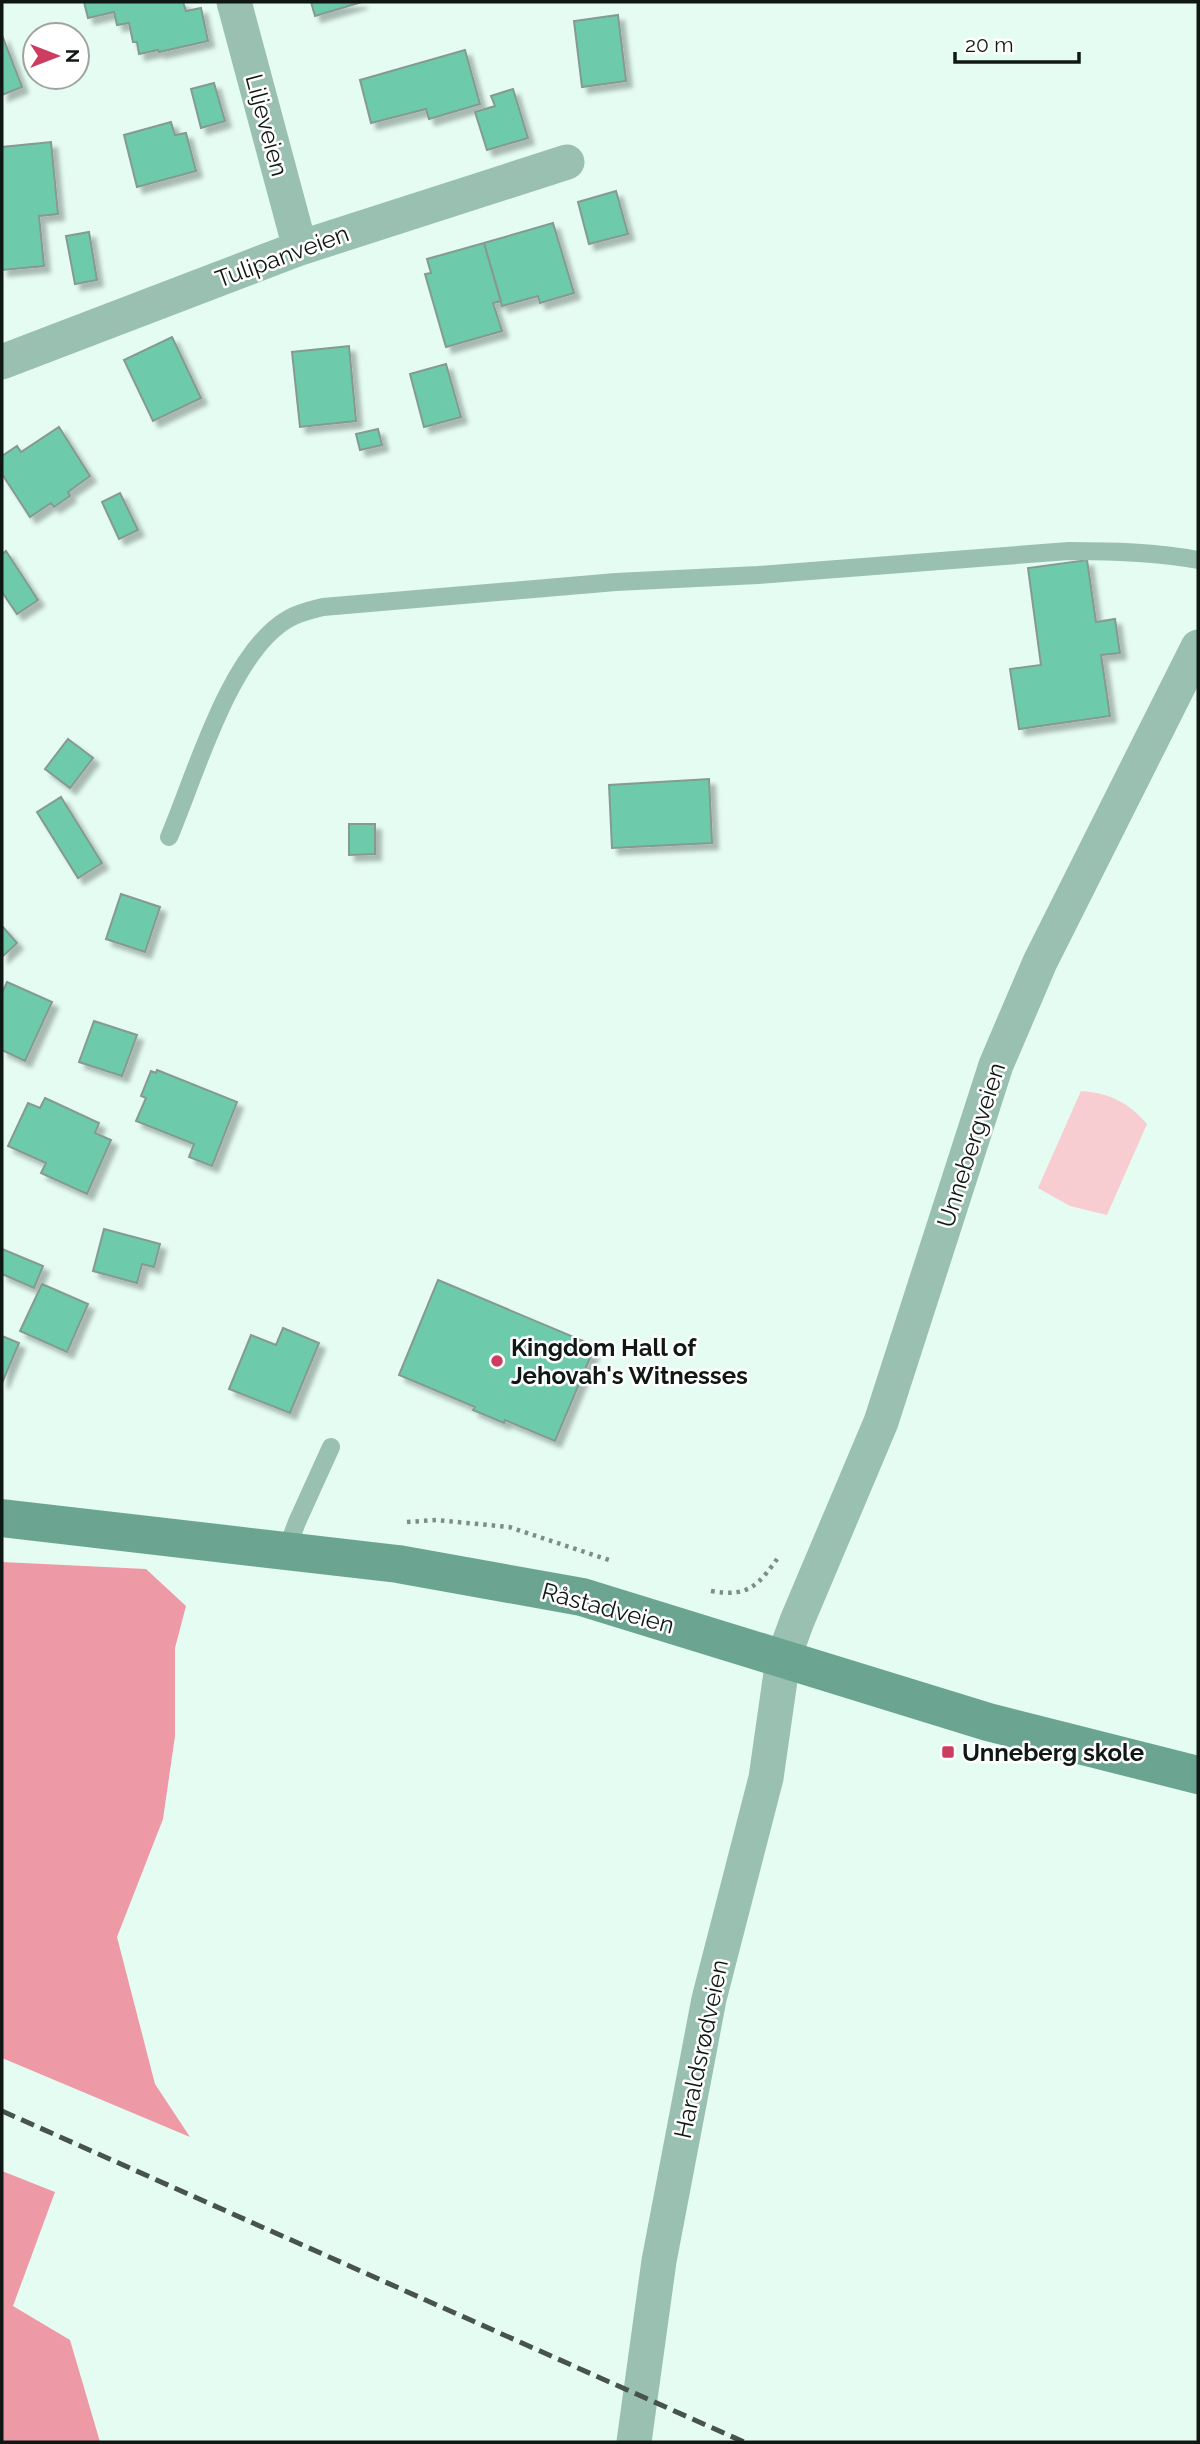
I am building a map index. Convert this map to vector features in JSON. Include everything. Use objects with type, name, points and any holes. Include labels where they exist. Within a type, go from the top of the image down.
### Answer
[{"type":"main road","name":"Råstadveien","points":[[2,1518],[397,1564],[582,1597],[988,1722],[1198,1775]]},
{"type":"street","name":"Liljeveien","points":[[234,2],[300,248]]},
{"type":"street","name":"Tulipanveien","points":[[2,362],[300,248],[567,162]]},
{"type":"street","name":"Unnebergveien","points":[[783,1659],[881,1422],[996,1065],[1040,962],[1198,648]]},
{"type":"street","name":"Haraldsrødveien","points":[[634,2442],[664,2235],[709,1999],[766,1778],[783,1659]]},
{"type":"lane","points":[[169,837],[215,719],[243,668],[262,642],[282,623],[307,611],[323,607],[615,582],[758,575],[1069,551],[1114,551],[1198,561]]},
{"type":"lane","points":[[286,1551],[331,1447]]},
{"type":"path","points":[[399,1523],[436,1520],[509,1527],[621,1564]]},
{"type":"path","points":[[706,1590],[739,1592],[760,1583],[784,1550]]},
{"type":"shaded area","points":[[1081,1091],[1118,1100],[1147,1124],[1107,1215],[1070,1206],[1038,1188]]},
{"type":"shaded area","points":[[2,1562],[146,1569],[186,1606],[175,1648],[175,1736],[163,1819],[117,1937],[155,2084],[190,2137],[2,2058]]},
{"type":"shaded area","points":[[2,2171],[55,2192],[13,2306],[70,2340],[100,2442],[2,2442]]},
{"type":"building","points":[[84,2],[183,2],[186,11],[201,8],[208,41],[139,54],[129,23],[117,25],[114,12],[88,18]]},
{"type":"building","points":[[311,2],[362,2],[315,16]]},
{"type":"building","points":[[618,15],[626,81],[582,87],[574,21]]},
{"type":"building","points":[[2,35],[21,87],[2,95]]},
{"type":"building","points":[[465,50],[480,104],[429,119],[426,109],[371,123],[360,80]]},
{"type":"building","points":[[214,83],[225,121],[201,128],[191,89]]},
{"type":"building","points":[[513,89],[528,138],[487,150],[475,112],[495,106],[491,96]]},
{"type":"building","points":[[171,122],[175,135],[186,133],[196,171],[137,187],[124,135]]},
{"type":"building","points":[[51,142],[58,214],[39,216],[44,266],[2,270],[2,147]]},
{"type":"building","points":[[616,191],[628,234],[589,244],[578,202]]},
{"type":"building","points":[[553,223],[574,293],[540,303],[538,296],[502,306],[484,243]]},
{"type":"building","points":[[89,232],[97,280],[75,284],[66,236]]},
{"type":"building","points":[[484,243],[501,301],[493,303],[502,331],[446,347],[425,274],[431,273],[427,259]]},
{"type":"building","points":[[172,337],[201,398],[153,421],[124,360]]},
{"type":"building","points":[[349,346],[356,421],[300,427],[292,352]]},
{"type":"building","points":[[446,364],[461,417],[424,427],[410,374]]},
{"type":"building","points":[[59,427],[90,476],[68,492],[70,496],[54,507],[51,503],[30,517],[2,474],[2,456],[17,446],[21,452]]},
{"type":"building","points":[[378,429],[382,445],[360,450],[356,434]]},
{"type":"building","points":[[120,493],[138,530],[119,539],[102,502]]},
{"type":"building","points":[[6,551],[38,600],[17,614],[2,592],[2,554]]},
{"type":"building","points":[[1087,560],[1096,622],[1115,619],[1120,653],[1101,655],[1110,716],[1019,729],[1010,669],[1041,665],[1028,568]]},
{"type":"building","points":[[68,739],[93,758],[70,788],[45,769]]},
{"type":"building","points":[[709,779],[712,843],[612,848],[609,785]]},
{"type":"building","points":[[61,797],[102,863],[78,878],[37,812]]},
{"type":"building","points":[[349,824],[375,824],[375,854],[349,855]]},
{"type":"building","points":[[121,894],[160,907],[145,952],[106,939]]},
{"type":"building","points":[[2,926],[17,943],[2,957]]},
{"type":"building","points":[[7,982],[52,1002],[25,1061],[2,1050],[2,993]]},
{"type":"building","points":[[94,1021],[137,1035],[122,1076],[79,1062]]},
{"type":"building","points":[[157,1070],[237,1102],[212,1166],[189,1157],[194,1144],[136,1121],[146,1098],[141,1096],[151,1071],[156,1073]]},
{"type":"building","points":[[45,1098],[99,1123],[95,1133],[111,1140],[87,1194],[41,1173],[46,1163],[8,1146],[28,1103],[40,1108]]},
{"type":"building","points":[[104,1229],[160,1244],[154,1267],[142,1264],[137,1283],[93,1271]]},
{"type":"building","points":[[2,1249],[43,1266],[34,1288],[2,1274]]},
{"type":"building","name":"Kingdom Hall of Jehovah's Witnesses","points":[[438,1280],[595,1346],[555,1441],[473,1410],[475,1407],[399,1375]]},
{"type":"building","points":[[42,1284],[88,1304],[67,1352],[20,1331]]},
{"type":"building","points":[[283,1328],[319,1343],[290,1413],[229,1389],[251,1335],[276,1345]]},
{"type":"building","points":[[2,1336],[19,1343],[2,1383]]},
{"type":"railway","points":[[2,2111],[744,2442]]},
{"type":"place","name":"Kingdom Hall of Jehovah's Witnesses","points":[[497,1361]]},
{"type":"place","name":"Unneberg skole","points":[[948,1752]]}]
